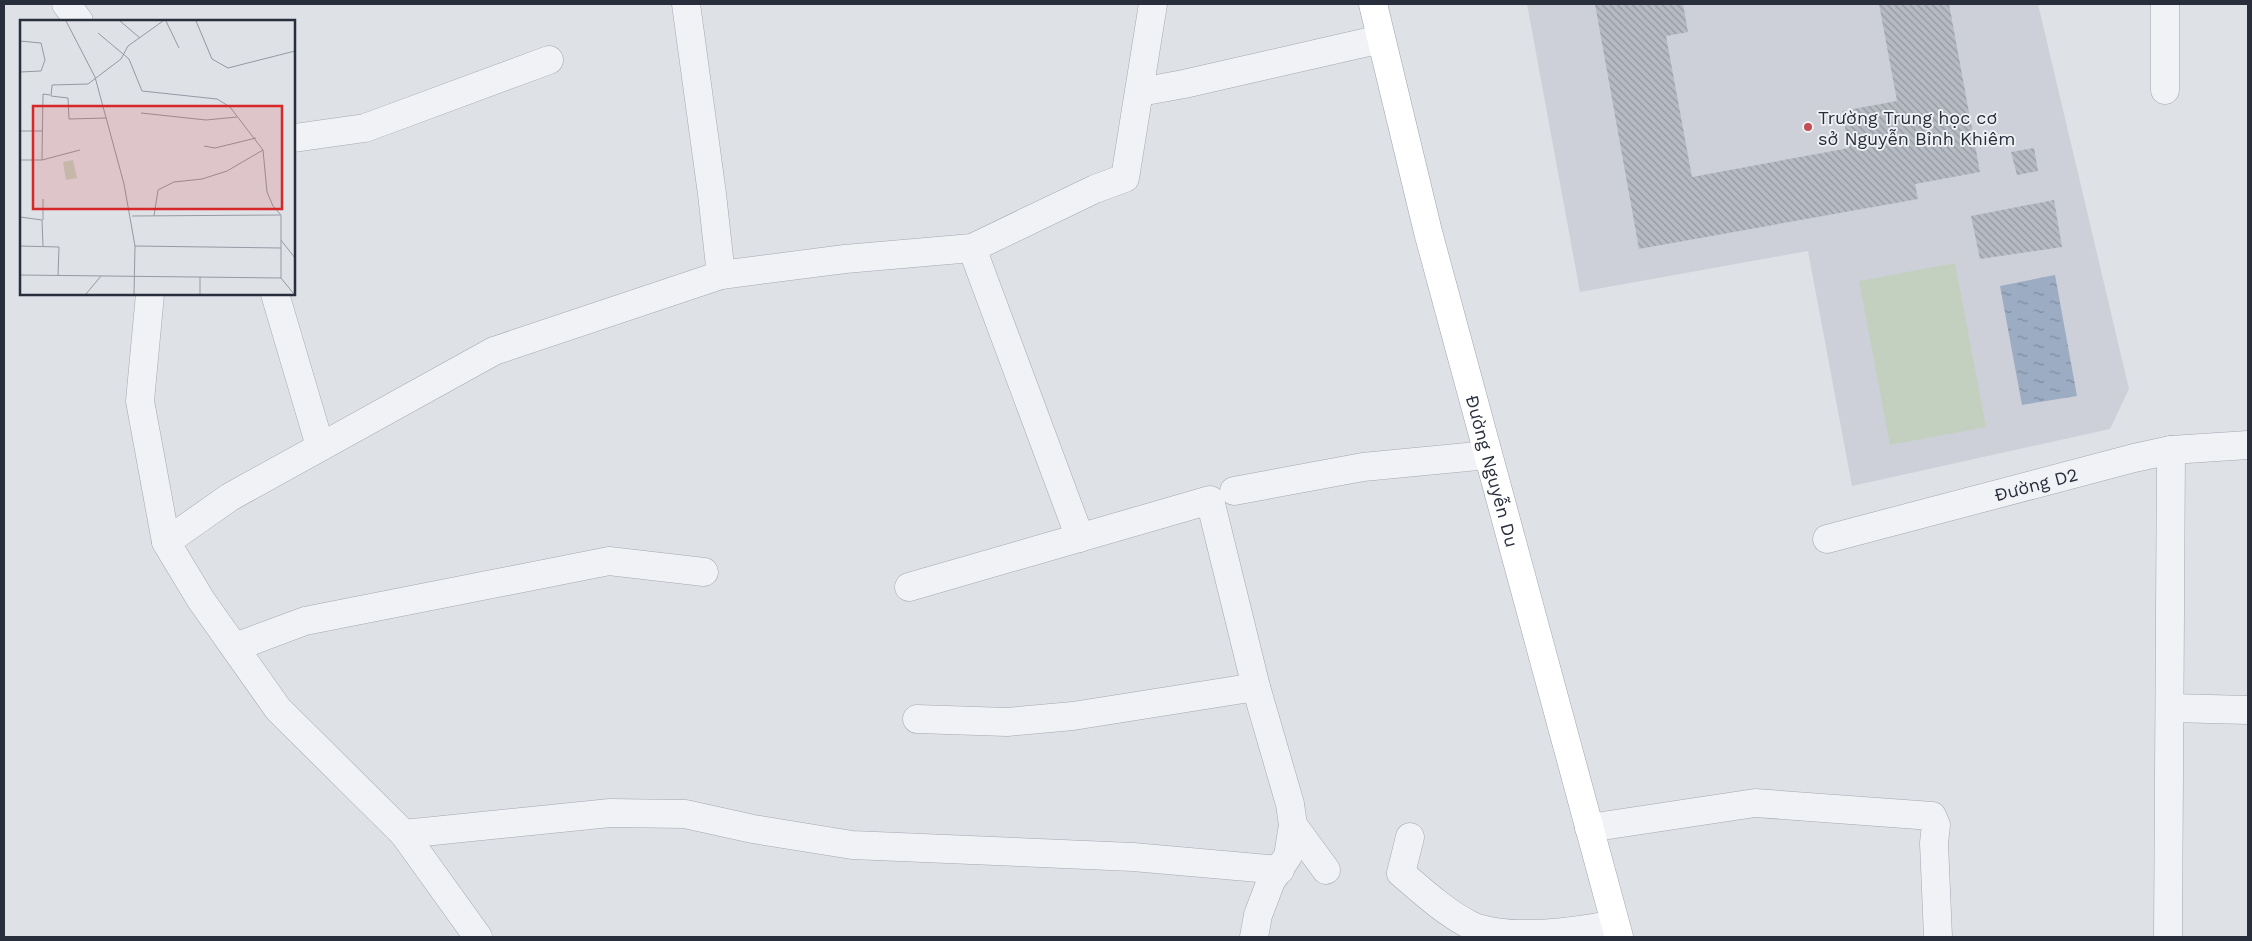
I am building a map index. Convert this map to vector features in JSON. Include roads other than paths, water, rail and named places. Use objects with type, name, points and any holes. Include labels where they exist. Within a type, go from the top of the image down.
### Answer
[{"type":"main road","name":"Đường Nguyễn Du","points":[[1373,4],[1428,232],[1617,931]]},
{"type":"street","points":[[66,4],[78,20]]},
{"type":"street","points":[[686,4],[721,275]]},
{"type":"street","points":[[166,542],[230,497],[494,351],[721,275],[845,259],[972,248],[1096,189],[1125,178],[1153,4]]},
{"type":"street","points":[[2165,4],[2165,90]]},
{"type":"street","points":[[1140,92],[1184,84],[1381,39]]},
{"type":"street","points":[[295,138],[365,128],[549,60]]},
{"type":"street","points":[[972,248],[1080,538]]},
{"type":"street","points":[[150,295],[140,401],[166,542],[201,600],[278,709],[404,834],[478,937]]},
{"type":"street","points":[[275,295],[320,446]]},
{"type":"street","name":"Đường D2","points":[[1827,539],[2171,450],[2248,444]]},
{"type":"street","points":[[2168,937],[2171,708],[2171,450]]},
{"type":"street","points":[[1234,491],[1363,467],[1488,455]]},
{"type":"street","points":[[909,587],[1210,500],[1256,687],[1290,804],[1293,825],[1288,856],[1271,882],[1258,914],[1254,937]]},
{"type":"street","points":[[235,647],[305,621],[609,561],[704,572]]},
{"type":"street","points":[[917,720],[1007,722],[1073,716],[1256,687]]},
{"type":"street","points":[[2171,708],[2248,710]]},
{"type":"street","points":[[1589,828],[1755,803],[1932,816],[1936,825],[1934,843],[1938,937]]},
{"type":"street","points":[[404,834],[610,813],[685,814],[753,829],[852,845],[1133,857],[1280,870]]},
{"type":"street","points":[[1293,825],[1326,870]]},
{"type":"street","points":[[1410,837],[1402,873],[1423,892],[1472,926],[1492,933],[1534,936],[1617,931]]},
{"type":"water","points":[[2055,275],[2077,396],[2022,405],[2000,286]]},
{"type":"place","name":"Trường Trung học cơ sở Nguyễn Bỉnh Khiêm","points":[[1808,127]]}]
